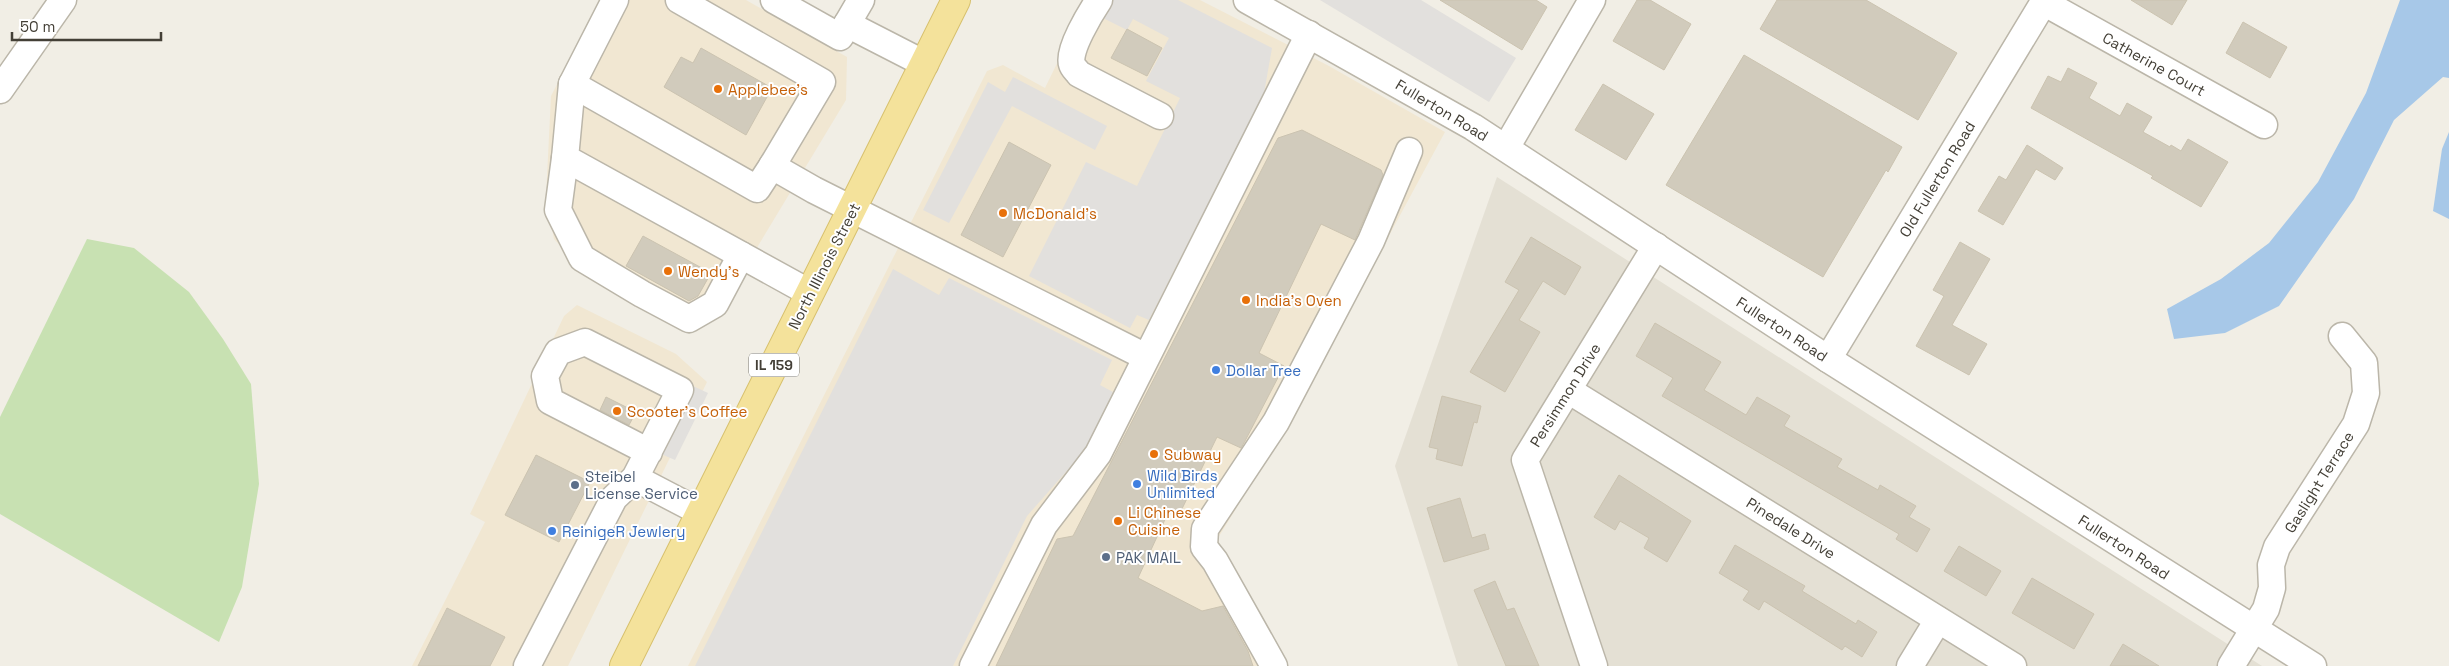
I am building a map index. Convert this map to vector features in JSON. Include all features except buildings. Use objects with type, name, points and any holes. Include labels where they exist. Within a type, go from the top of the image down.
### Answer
[{"type":"main road","name":"North Illinois Street","points":[[624,666],[956,0]]},
{"type":"street","points":[[0,90],[63,0]]},
{"type":"street","points":[[614,0],[572,84],[558,210],[582,258],[642,294],[689,319],[715,304],[741,255]]},
{"type":"street","points":[[572,84],[757,189],[822,82],[679,0]]},
{"type":"street","points":[[774,0],[925,64]]},
{"type":"street","points":[[844,31],[861,0]]},
{"type":"street","points":[[1099,0],[1077,41],[1071,57],[1072,65],[1079,74],[1160,116]]},
{"type":"street","name":"Fullerton Road","points":[[1247,0],[1442,109],[1506,148],[1828,359],[2313,666]]},
{"type":"street","points":[[1506,148],[1592,0]]},
{"type":"street","name":"Catherine Court","points":[[2044,1],[2264,125]]},
{"type":"street","name":"Old Fullerton Road","points":[[1828,359],[2044,1]]},
{"type":"street","points":[[973,666],[1044,525],[1098,454],[1309,34]]},
{"type":"street","points":[[1274,666],[1215,561],[1204,546],[1205,529],[1276,422],[1371,241],[1409,150]]},
{"type":"street","points":[[565,158],[810,293]]},
{"type":"street","points":[[772,166],[852,209],[1146,357]]},
{"type":"street","name":"Persimmon Drive","points":[[1594,666],[1525,460],[1656,246]]},
{"type":"street","name":"Gaslight Terrace","points":[[2231,666],[2266,609],[2272,588],[2271,565],[2277,547],[2356,424],[2366,393],[2364,363],[2342,336]]},
{"type":"street","points":[[527,666],[614,498],[635,478],[680,390],[586,342],[558,352],[545,376],[550,401],[648,452]]},
{"type":"street","name":"Pinedale Drive","points":[[1568,390],[2013,666]]},
{"type":"street","points":[[635,478],[700,512]]},
{"type":"street","points":[[1910,666],[1938,620]]},
{"type":"shaded area","points":[[601,0],[746,0],[847,57],[846,100],[714,319],[587,274],[554,239],[546,197],[551,96]]},
{"type":"shaded area","points":[[1088,0],[1200,0],[1329,66],[1445,132],[1282,434],[1218,538],[1220,554],[1280,666],[688,666],[987,71],[1003,65],[1045,88]]},
{"type":"shaded area","points":[[1105,0],[1178,0],[1272,48],[1264,93],[1149,320],[1137,315],[1130,328],[1029,276],[1086,162],[1137,186],[1180,98],[1146,81],[1169,38],[1133,19],[1127,30],[1097,15]]},
{"type":"shaded area","points":[[1320,0],[1421,0],[1516,58],[1489,102]]},
{"type":"shaded area","points":[[1013,77],[1107,126],[1095,150],[1012,106],[949,223],[923,210],[988,82],[1005,92]]},
{"type":"shaded area","points":[[1497,177],[2262,666],[1458,666],[1395,466]]},
{"type":"shaded area","points":[[893,269],[939,295],[949,278],[1112,360],[1100,385],[1113,392],[1088,447],[1027,516],[953,666],[695,666]]},
{"type":"shaded area","points":[[577,305],[676,354],[707,382],[568,666],[412,666],[485,522],[470,514],[564,316]]},
{"type":"shaded area","points":[[693,386],[708,393],[675,460],[661,454]]},
{"type":"green space","points":[[87,239],[134,248],[189,292],[223,339],[251,384],[259,484],[242,587],[219,642],[0,514],[0,417]]},
{"type":"water","points":[[2400,0],[2449,0],[2449,78],[2443,77],[2394,120],[2354,199],[2279,306],[2225,333],[2174,339],[2167,309],[2221,279],[2269,243],[2318,182],[2366,93]]},
{"type":"water","points":[[2449,132],[2449,219],[2433,211],[2442,149]]},
{"type":"place","name":"Applebee's","points":[[718,89]]},
{"type":"place","name":"McDonald's","points":[[1003,213]]},
{"type":"place","name":"Wendy's","points":[[668,271]]},
{"type":"place","name":"India's Oven","points":[[1246,300]]},
{"type":"place","name":"Dollar Tree","points":[[1216,370]]},
{"type":"place","name":"Scooter's Coffee","points":[[617,411]]},
{"type":"place","name":"Subway","points":[[1154,454]]},
{"type":"place","name":"Wild Birds Unlimited","points":[[1137,484]]},
{"type":"place","name":"Steibel License Service","points":[[575,485]]},
{"type":"place","name":"Li Chinese Cuisine","points":[[1118,521]]},
{"type":"place","name":"ReinigeR Jewlery","points":[[552,531]]},
{"type":"place","name":"PAK MAIL","points":[[1106,557]]}]
